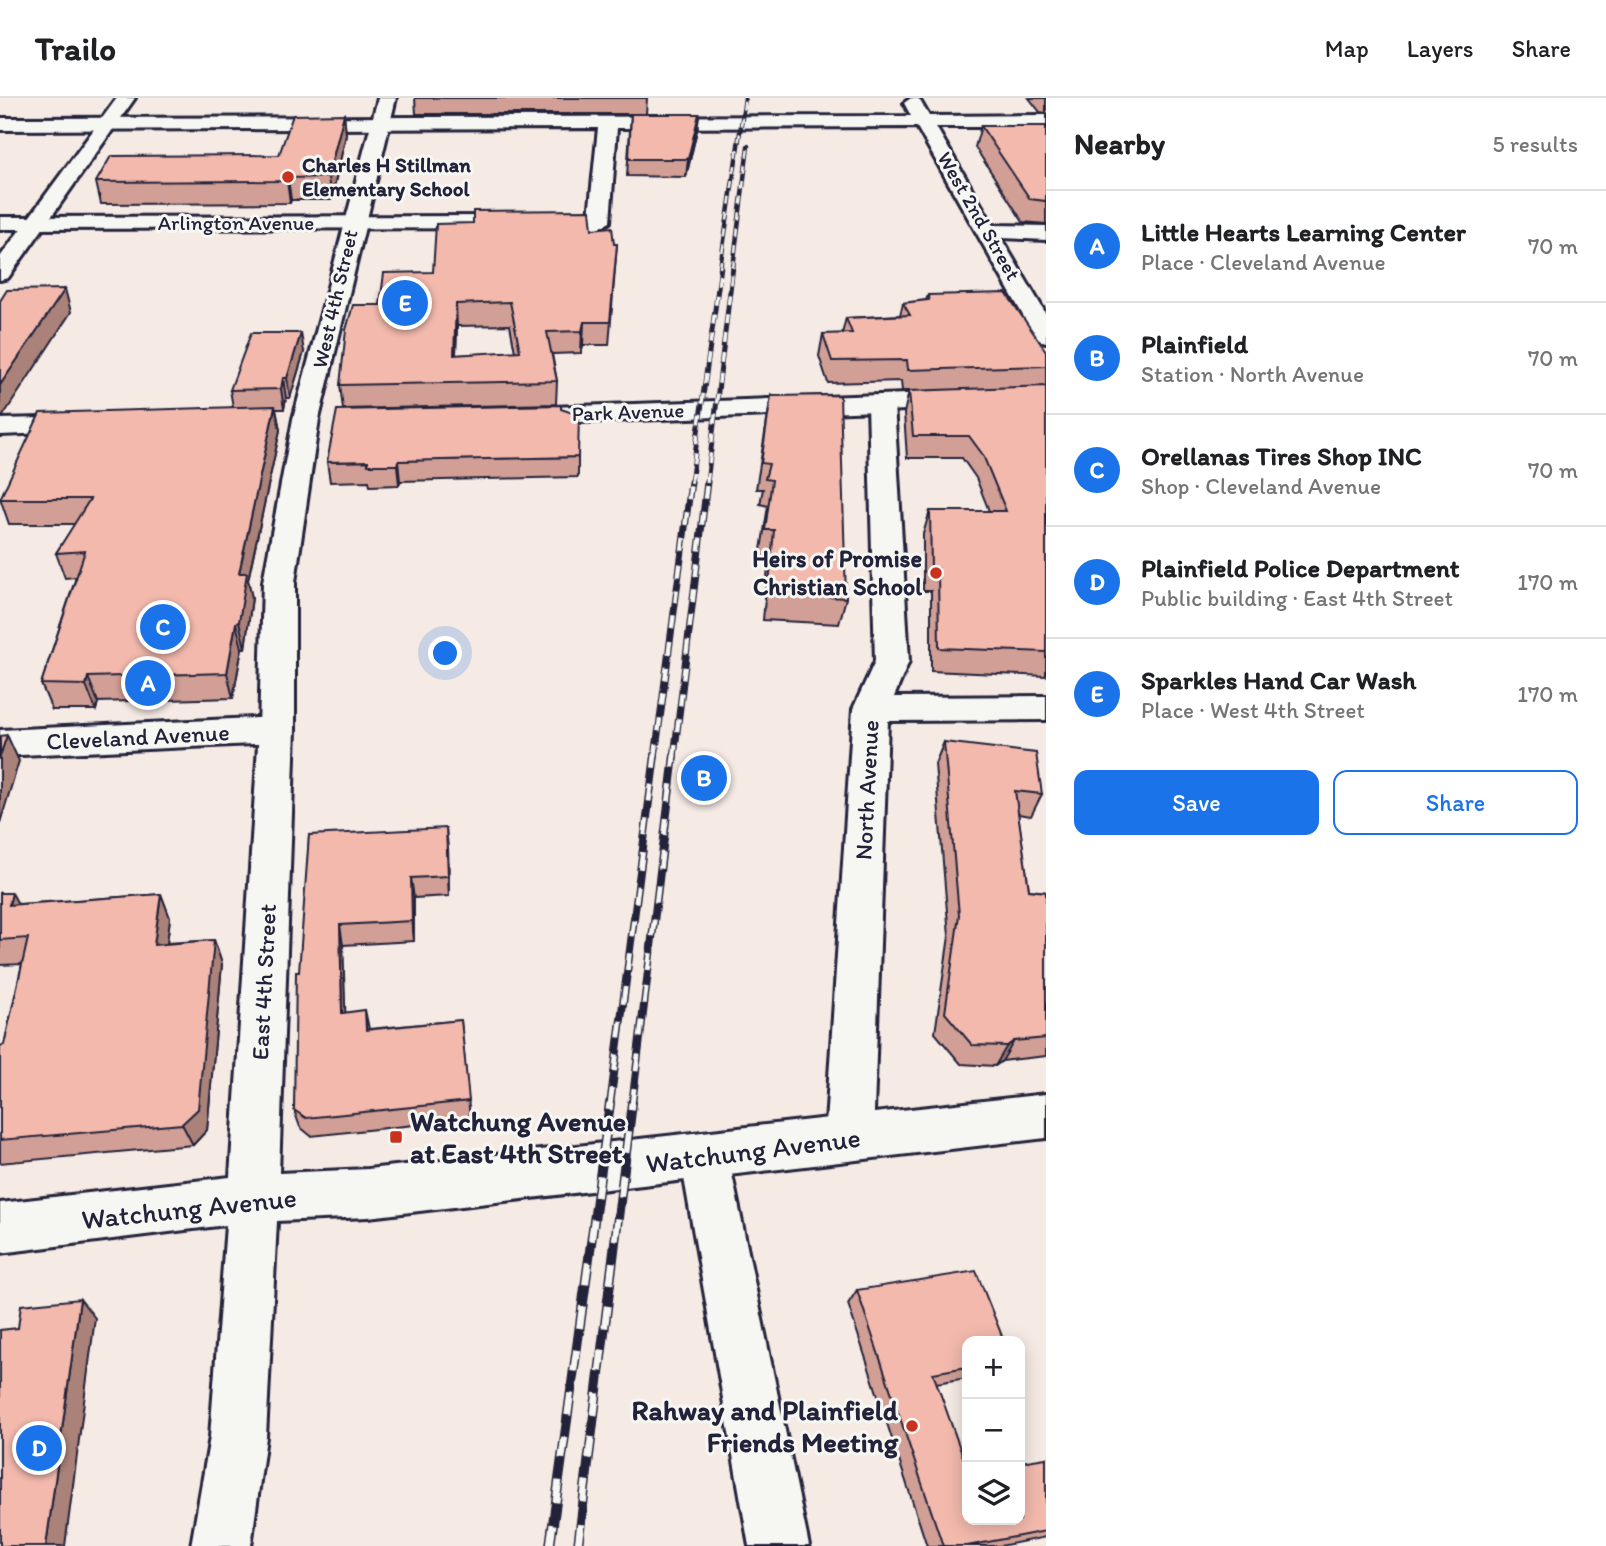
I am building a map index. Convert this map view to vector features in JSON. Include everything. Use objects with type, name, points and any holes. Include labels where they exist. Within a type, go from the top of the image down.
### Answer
[{"type":"street","points":[[0,273],[126,98]]},
{"type":"street","name":"West 4th Street","points":[[306,419],[352,224],[387,98]]},
{"type":"street","name":"West 2nd Street","points":[[910,98],[989,230],[1046,335]]},
{"type":"street","points":[[0,124],[1046,121]]},
{"type":"street","name":"Arlington Avenue","points":[[0,223],[599,222],[608,123]]},
{"type":"street","points":[[989,230],[1046,233]]},
{"type":"street","name":"Park Avenue","points":[[503,416],[1046,397]]},
{"type":"street","name":"North Avenue","points":[[849,1139],[871,709],[892,660],[881,404]]},
{"type":"street","name":"East 4th Street","points":[[221,1546],[238,1437],[253,1198],[277,730],[279,582],[306,419]]},
{"type":"street","points":[[0,427],[111,424]]},
{"type":"street","points":[[871,709],[1046,708]]},
{"type":"street","name":"Cleveland Avenue","points":[[0,743],[277,730]]},
{"type":"street","name":"Watchung Avenue","points":[[0,1228],[253,1198],[368,1193],[1046,1116]]},
{"type":"street","points":[[704,1155],[779,1546]]},
{"type":"building","points":[[344,114],[328,177],[288,178],[287,181],[96,182],[111,156],[279,155],[293,115]]},
{"type":"building","points":[[631,114],[699,114],[688,159],[629,159]]},
{"type":"building","points":[[981,126],[1046,126],[1046,201],[1030,199]]},
{"type":"building","points":[[590,210],[592,229],[612,227],[614,244],[617,244],[610,322],[584,322],[582,331],[547,332],[557,381],[340,385],[346,330],[353,305],[380,305],[384,273],[433,272],[436,224],[473,223],[473,211]],"holes":[[[510,302],[520,351],[454,355],[456,304]]]},
{"type":"building","points":[[65,289],[0,385],[0,301],[7,290]]},
{"type":"building","points":[[1006,293],[1046,351],[1046,366],[908,370],[907,360],[832,361],[823,334],[852,333],[846,318],[910,315],[903,303],[929,300],[928,295]]},
{"type":"building","points":[[251,333],[301,333],[281,389],[230,390]]},
{"type":"building","points":[[1046,386],[1046,652],[939,648],[938,568],[931,568],[930,511],[1006,511],[983,455],[969,436],[913,436],[909,391]]},
{"type":"building","points":[[840,395],[846,598],[768,594],[774,530],[765,530],[772,480],[765,479],[769,464],[761,463],[771,396]]},
{"type":"building","points":[[561,405],[561,409],[579,415],[578,457],[398,461],[397,465],[368,465],[368,461],[327,462],[337,410]]},
{"type":"building","points":[[275,406],[239,573],[247,573],[227,673],[88,677],[86,685],[41,684],[85,551],[56,553],[90,499],[0,499],[40,413]]},
{"type":"building","points":[[7,735],[0,756],[0,736]]},
{"type":"building","points":[[944,742],[1036,753],[1042,794],[1015,791],[1029,890],[1046,892],[1046,1038],[1014,1041],[1007,1046],[972,1045],[945,1013],[959,915]]},
{"type":"building","points":[[446,828],[448,876],[411,878],[412,921],[340,925],[342,1013],[365,1010],[366,1030],[461,1020],[469,1101],[306,1118],[294,1110],[296,972],[299,972],[309,835]]},
{"type":"building","points":[[0,893],[12,893],[9,905],[161,894],[154,945],[214,940],[198,1109],[182,1124],[0,1140],[0,1046],[4,1045],[28,938],[0,940]]},
{"type":"building","name":"Rahway and Plainfield Friends Meeting","points":[[976,1271],[1002,1336],[962,1336],[962,1368],[933,1373],[962,1454],[962,1525],[1025,1525],[1025,1461],[1046,1458],[1046,1531],[967,1546],[943,1546],[857,1290]]},
{"type":"building","points":[[80,1299],[46,1546],[0,1546],[0,1330],[18,1328],[21,1305]]},
{"type":"railway","points":[[720,268],[745,98]]},
{"type":"railway","points":[[733,268],[748,146]]},
{"type":"railway","points":[[691,483],[721,266]]},
{"type":"railway","points":[[707,483],[733,266]]},
{"type":"railway","points":[[655,757],[691,482]]},
{"type":"railway","points":[[674,757],[707,482]]},
{"type":"railway","points":[[610,1105],[655,755]]},
{"type":"railway","points":[[632,1105],[674,755]]},
{"type":"railway","points":[[550,1546],[610,1103]]},
{"type":"railway","points":[[578,1546],[632,1103]]},
{"type":"place","name":"Charles H Stillman Elementary School","points":[[288,177]]},
{"type":"place","name":"Sparkles Hand Car Wash","points":[[405,303]]},
{"type":"place","name":"Heirs of Promise Christian School","points":[[936,573]]},
{"type":"place","name":"Orellanas Tires Shop INC","points":[[163,627]]},
{"type":"place","name":"Little Hearts Learning Center","points":[[148,683]]},
{"type":"place","name":"Plainfield","points":[[704,778]]},
{"type":"place","name":"Watchung Avenue at East 4th Street","points":[[396,1137]]},
{"type":"place","name":"Rahway and Plainfield Friends Meeting","points":[[912,1426]]},
{"type":"place","name":"Plainfield Police Department","points":[[39,1448]]}]
